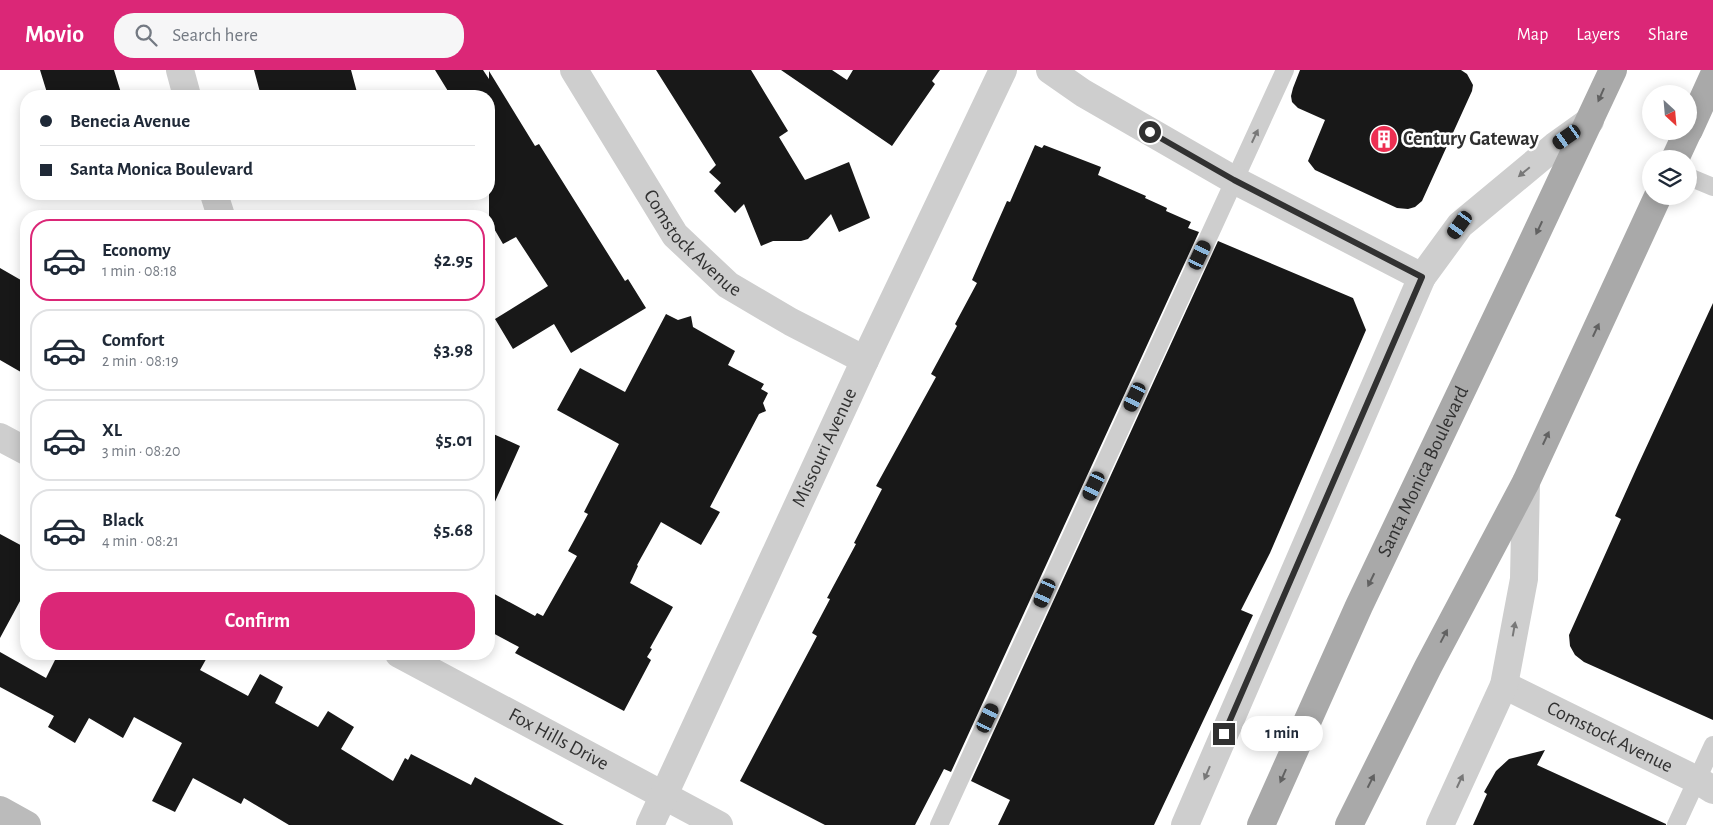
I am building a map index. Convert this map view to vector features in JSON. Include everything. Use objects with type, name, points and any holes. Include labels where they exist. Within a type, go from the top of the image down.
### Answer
[{"type":"main road","name":"Santa Monica Boulevard","points":[[1260,825],[1359,606],[1613,70]]},
{"type":"main road","points":[[1698,111],[1712,82]]},
{"type":"main road","points":[[1349,825],[1428,667],[1526,482],[1654,205]]},
{"type":"main road","points":[[0,810],[27,825]]},
{"type":"street","points":[[180,70],[185,90]]},
{"type":"street","name":"Comstock Avenue","points":[[574,70],[675,235],[728,285],[791,322],[866,360]]},
{"type":"street","name":"Missouri Avenue","points":[[650,825],[1003,70]]},
{"type":"street","points":[[1050,70],[1083,93],[1234,180],[1422,277]]},
{"type":"street","points":[[1185,825],[1422,277],[1460,225],[1555,146],[1590,121]]},
{"type":"street","points":[[0,437],[20,448]]},
{"type":"street","points":[[1440,825],[1504,685],[1524,580],[1526,482]]},
{"type":"street","name":"Fox Hills Drive","points":[[410,660],[719,825]]},
{"type":"street","name":"Comstock Avenue","points":[[1504,685],[1705,785]]},
{"type":"lane","points":[[939,825],[1285,70]]},
{"type":"lane","points":[[1697,180],[1713,187]]},
{"type":"lane","points":[[1676,825],[1705,785],[1713,744]]},
{"type":"building","points":[[40,70],[114,70],[120,90],[46,90]]},
{"type":"building","points":[[254,70],[351,70],[356,90],[259,90]]},
{"type":"building","points":[[435,70],[483,70],[489,79],[489,71],[535,146],[539,144],[625,281],[628,279],[646,308],[571,353],[554,324],[513,349],[495,319],[548,286],[516,237],[503,244],[495,230],[495,210],[489,210],[489,200],[495,200],[495,90],[447,90]]},
{"type":"building","points":[[656,70],[751,70],[788,131],[779,137],[805,180],[849,162],[870,218],[839,232],[831,214],[808,239],[801,241],[773,241],[761,246],[744,204],[735,213],[714,191],[721,183],[709,172],[716,165]]},
{"type":"building","points":[[781,70],[832,70],[847,80],[853,70],[940,70],[932,81],[935,84],[892,146]]},
{"type":"building","name":"Century Gateway","points":[[1300,70],[1461,70],[1467,74],[1473,85],[1472,91],[1422,201],[1415,207],[1408,209],[1397,208],[1315,170],[1308,161],[1325,120],[1298,108],[1292,102],[1293,88]]},
{"type":"building","points":[[1035,145],[1042,148],[1044,145],[1101,167],[1098,175],[1146,196],[1145,198],[1167,208],[1166,211],[1191,222],[1188,228],[1199,232],[951,772],[944,769],[915,825],[825,825],[740,781],[817,636],[812,633],[830,599],[827,598],[856,544],[854,543],[882,489],[876,486],[936,377],[931,374],[957,326],[955,324],[977,283],[972,280],[1007,201],[1010,202]]},
{"type":"building","points":[[1218,241],[1353,298],[1366,330],[1270,553],[1241,610],[1253,615],[1154,825],[998,825],[1010,800],[971,781]]},
{"type":"building","points":[[0,268],[20,280],[20,372],[0,360]]},
{"type":"building","points":[[1713,303],[1713,720],[1584,662],[1575,655],[1570,646],[1569,635],[1621,519],[1615,516]]},
{"type":"building","points":[[666,314],[678,320],[691,316],[693,327],[735,351],[728,365],[764,384],[761,389],[768,393],[763,403],[766,411],[759,414],[710,507],[720,512],[701,545],[661,522],[637,565],[630,583],[673,607],[650,648],[652,649],[647,657],[651,660],[624,711],[515,653],[519,647],[495,634],[495,594],[535,616],[537,613],[543,616],[577,556],[568,551],[588,514],[584,512],[619,444],[557,410],[580,368],[625,392]]},
{"type":"building","points":[[495,435],[520,446],[495,502]]},
{"type":"building","points":[[0,534],[20,545],[20,601],[0,638]]},
{"type":"building","points":[[0,652],[46,678],[55,660],[206,660],[200,670],[248,696],[260,674],[283,687],[275,703],[318,727],[328,711],[354,727],[341,749],[393,781],[405,758],[408,760],[411,754],[471,785],[475,777],[564,825],[289,825],[244,798],[241,804],[193,778],[175,812],[152,801],[182,743],[134,717],[123,738],[89,718],[75,743],[48,727],[54,716],[0,687]]},
{"type":"building","points":[[1545,750],[1537,765],[1666,825],[1473,825],[1487,794],[1484,792],[1496,771],[1509,759]]},
{"type":"place","name":"Century Gateway","points":[[1384,139]]},
{"type":"route","points":[[1150,132],[1234,180],[1422,277],[1224,734]]}]
